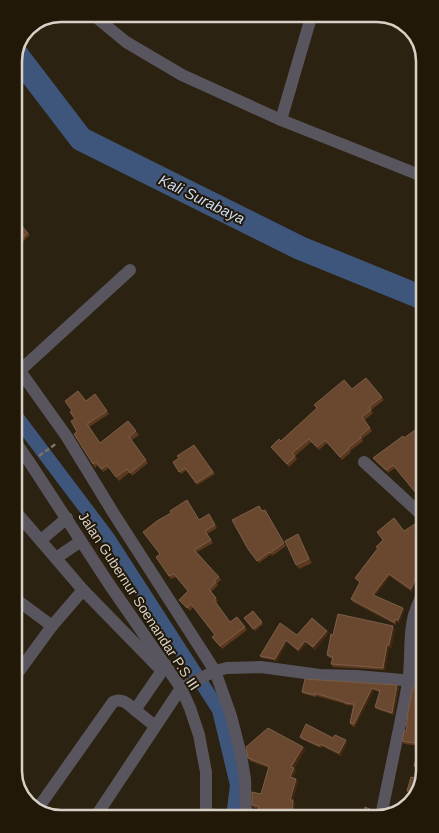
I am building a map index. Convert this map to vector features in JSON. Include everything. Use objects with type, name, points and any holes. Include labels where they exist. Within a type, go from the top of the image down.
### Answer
[{"type":"street","points":[[102,22],[126,42],[182,75],[281,120],[416,174]]},
{"type":"street","points":[[281,120],[309,23]]},
{"type":"street","points":[[23,365],[130,270]]},
{"type":"street","points":[[23,377],[67,437],[212,672],[231,716],[241,755],[245,779],[246,810]]},
{"type":"street","name":"Jalan Gubernur Soenandar P.S III","points":[[22,452],[164,668],[184,686],[199,734],[206,772],[209,810]]},
{"type":"street","points":[[364,462],[416,510]]},
{"type":"street","points":[[40,540],[67,518]]},
{"type":"street","points":[[22,519],[83,590],[164,668],[135,710]]},
{"type":"street","points":[[56,558],[81,540]]},
{"type":"street","points":[[22,667],[52,626],[83,590]]},
{"type":"street","points":[[22,604],[52,626]]},
{"type":"street","points":[[382,810],[408,681],[411,624],[416,610]]},
{"type":"street","points":[[100,810],[155,726],[184,686],[212,672],[227,668],[261,667],[320,675],[416,681]]},
{"type":"street","points":[[41,804],[113,702],[121,700],[125,702],[155,726]]},
{"type":"path","points":[[37,458],[60,442]]},
{"type":"building","points":[[23,227],[28,233],[23,238]]},
{"type":"building","points":[[366,378],[382,397],[369,407],[371,410],[362,417],[370,428],[340,457],[325,440],[317,447],[309,439],[292,453],[295,456],[287,464],[271,447],[279,439],[281,441],[317,408],[314,405],[344,380],[352,389]]},
{"type":"building","points":[[78,391],[86,401],[95,394],[107,411],[87,424],[100,443],[128,421],[136,431],[129,437],[146,460],[130,473],[127,469],[116,477],[107,465],[101,469],[96,462],[93,464],[74,434],[77,432],[71,421],[75,419],[65,401]]},
{"type":"building","points":[[415,430],[416,432],[416,493],[393,465],[386,470],[373,458],[403,436],[404,438]]},
{"type":"building","points":[[194,445],[213,472],[196,483],[185,468],[179,472],[173,462],[179,458],[177,456]]},
{"type":"building","points":[[187,500],[199,520],[209,514],[215,525],[205,531],[211,540],[194,550],[219,577],[214,580],[216,582],[209,589],[216,598],[214,600],[230,622],[237,617],[245,627],[220,646],[212,637],[215,635],[191,604],[187,608],[179,600],[188,591],[174,574],[169,576],[156,557],[160,554],[143,532]]},
{"type":"building","points":[[259,506],[262,511],[265,510],[284,543],[257,561],[232,520]]},
{"type":"building","points":[[394,518],[404,531],[415,524],[416,525],[416,577],[411,589],[389,574],[373,595],[403,608],[398,620],[395,619],[394,622],[351,599],[360,582],[355,578],[383,540],[377,532]]},
{"type":"building","points":[[298,534],[309,559],[296,565],[285,541]]},
{"type":"building","points":[[253,611],[262,622],[253,629],[244,618]]},
{"type":"building","points":[[338,614],[393,626],[383,668],[331,664],[333,657],[327,655],[331,634],[333,635]]},
{"type":"building","points":[[312,618],[327,631],[313,647],[305,641],[298,650],[286,640],[275,659],[260,656],[280,623],[297,635]]},
{"type":"building","points":[[305,679],[397,685],[392,713],[375,707],[380,691],[372,688],[354,724],[350,723],[354,704],[315,693],[315,695],[302,692]]},
{"type":"building","points":[[413,687],[416,687],[416,743],[402,741],[404,731],[406,731]]},
{"type":"building","points":[[306,724],[333,738],[335,735],[346,740],[339,753],[300,737]]},
{"type":"building","points":[[268,728],[303,747],[291,767],[294,768],[290,777],[296,779],[290,800],[293,800],[292,810],[258,810],[259,806],[252,805],[252,792],[261,794],[269,766],[248,758],[246,747]]},
{"type":"building","points":[[411,777],[416,778],[410,792],[407,791]]},
{"type":"waterway","name":"Kali Surabaya","points":[[23,63],[81,139],[300,248],[416,295]]},
{"type":"waterway","points":[[22,425],[108,538],[219,710],[237,785],[234,810]]}]
